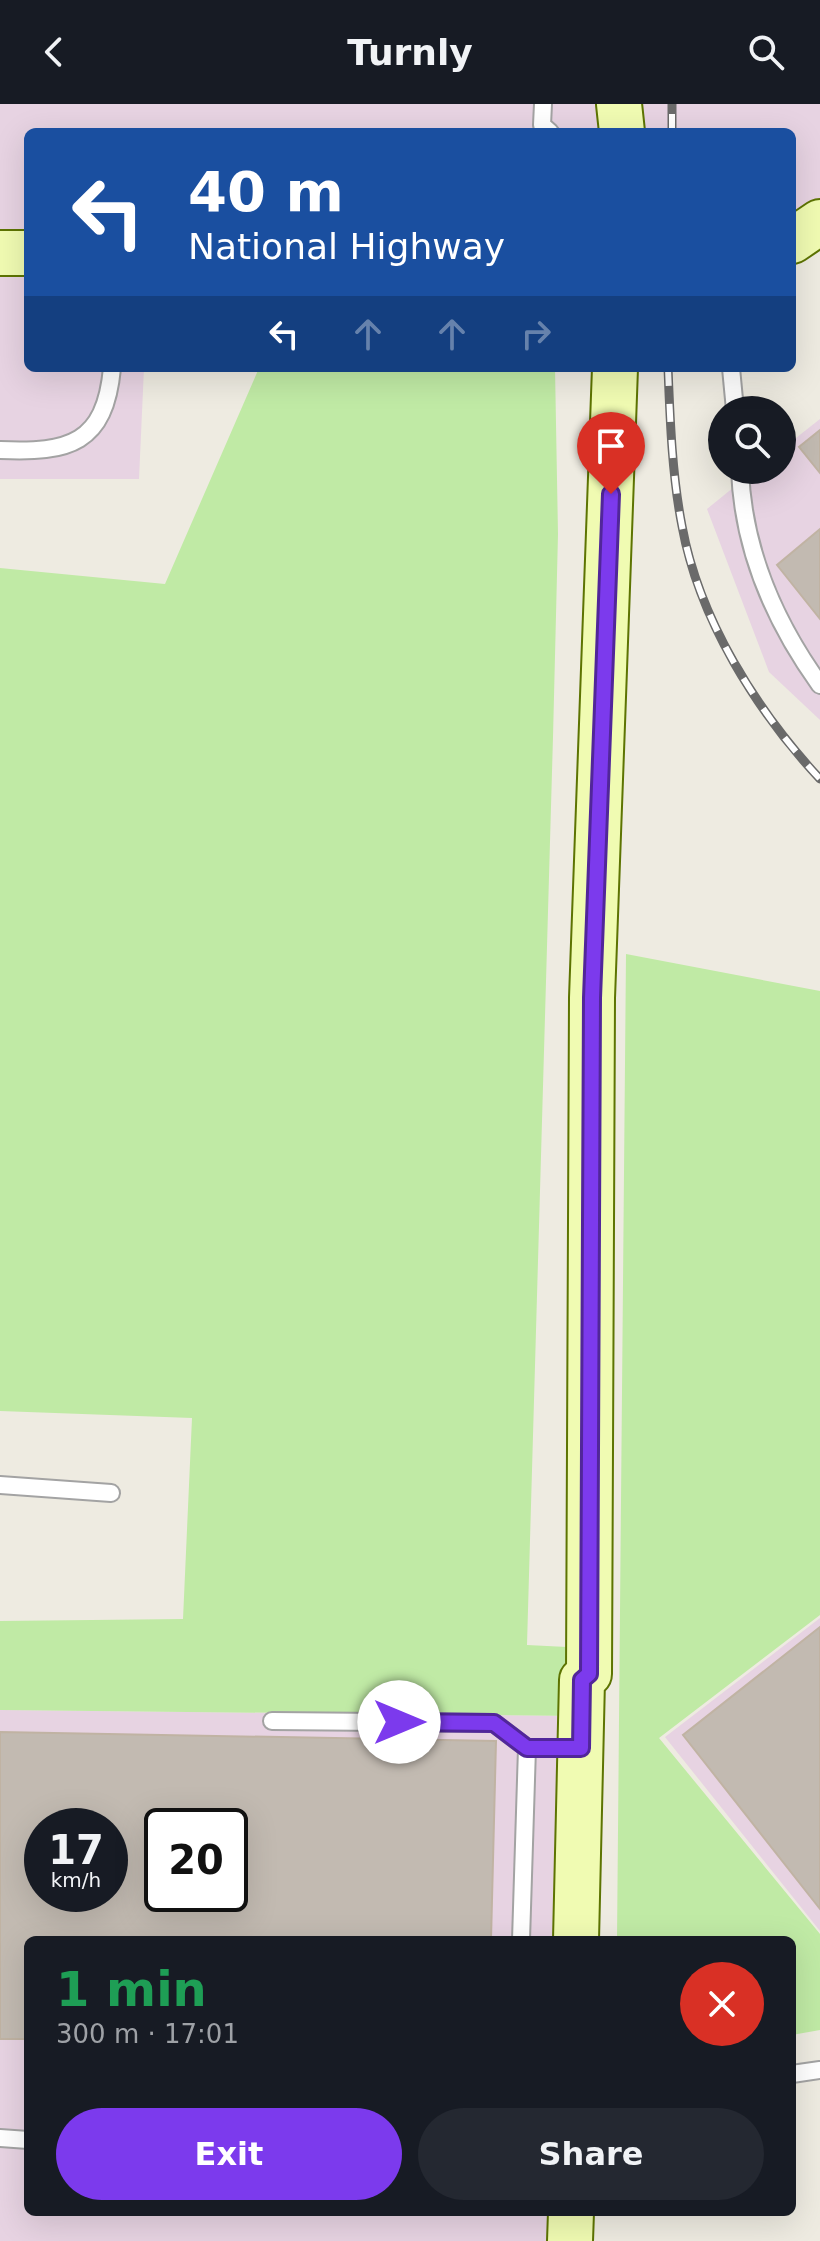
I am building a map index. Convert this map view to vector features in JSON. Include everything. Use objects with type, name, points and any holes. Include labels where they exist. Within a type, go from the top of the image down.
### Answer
[{"type":"street","points":[[619,104],[622,128]]},
{"type":"street","points":[[796,238],[820,222]]},
{"type":"street","points":[[0,253],[24,253]]},
{"type":"street","points":[[576,1936],[582,1680],[589,1674],[592,998],[615,372]]},
{"type":"street","points":[[570,2241],[571,2216]]},
{"type":"lane","points":[[543,104],[542,125],[545,128]]},
{"type":"lane","points":[[0,450],[51,450],[85,436],[98,424],[106,407],[111,372]]},
{"type":"lane","points":[[731,372],[734,396]]},
{"type":"lane","points":[[740,484],[741,510],[783,631],[820,685]]},
{"type":"lane","points":[[0,1485],[111,1493]]},
{"type":"lane","points":[[272,1721],[494,1723],[527,1748],[581,1748]]},
{"type":"lane","points":[[521,1936],[527,1748]]},
{"type":"lane","points":[[796,2073],[820,2070]]},
{"type":"lane","points":[[0,2138],[24,2140]]},
{"type":"shaded area","points":[[0,104],[820,104],[820,211],[796,229],[796,128],[24,128],[24,372],[144,372],[139,479],[0,479]]},
{"type":"shaded area","points":[[820,419],[820,720],[769,672],[707,509],[738,484],[796,484],[796,438]]},
{"type":"shaded area","points":[[820,1618],[820,1931],[665,1737]]},
{"type":"shaded area","points":[[0,1710],[584,1716],[579,1936],[24,1936],[24,2216],[572,2216],[572,2241],[0,2241]]},
{"type":"green space","points":[[257,372],[555,372],[558,534],[527,1645],[587,1648],[584,1716],[0,1710],[0,1621],[183,1619],[192,1418],[0,1411],[0,568],[165,584]]},
{"type":"green space","points":[[626,954],[820,991],[820,1615],[659,1738],[820,1934],[820,2030],[796,2034],[796,1936],[617,1936]]},
{"type":"building","points":[[820,430],[820,473],[799,447]]},
{"type":"building","points":[[820,529],[820,619],[777,565]]},
{"type":"building","points":[[820,1627],[820,1909],[683,1735]]},
{"type":"building","points":[[0,1732],[496,1741],[491,1936],[24,1936],[24,2039],[0,2039]]},
{"type":"railway","points":[[672,104],[672,128]]},
{"type":"railway","points":[[668,372],[679,507],[690,561],[702,595],[733,662],[774,723],[820,779]]},
{"type":"route","points":[[399,1722],[494,1723],[527,1748],[581,1748],[582,1680],[589,1674],[592,998],[611,494]]}]
